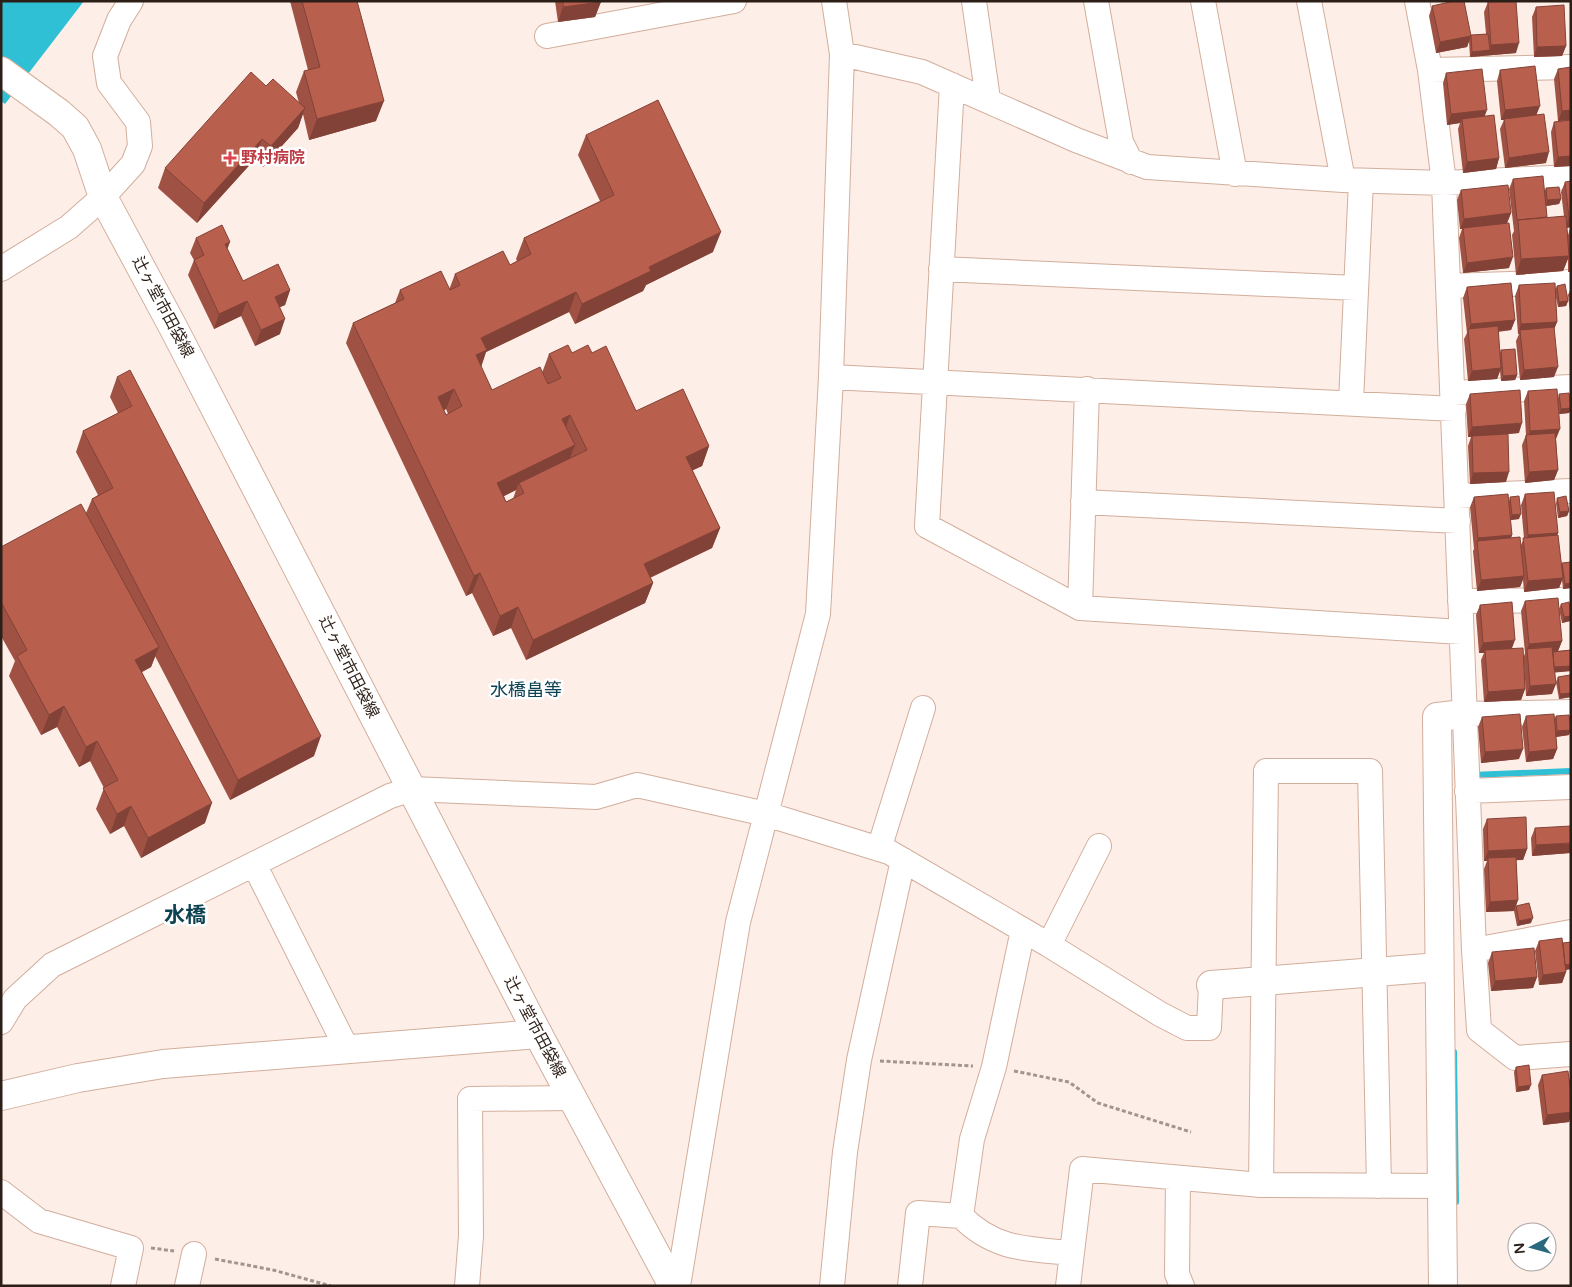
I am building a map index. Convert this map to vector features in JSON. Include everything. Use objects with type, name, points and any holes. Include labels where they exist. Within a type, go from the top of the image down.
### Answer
[{"type":"main road","name":"辻ヶ堂市田袋線","points":[[1,71],[59,113],[75,127],[87,149],[103,197],[155,292],[538,1034],[673,1286]]},
{"type":"main road","points":[[1443,1286],[1437,717],[1464,714]]},
{"type":"main road","points":[[1211,985],[1439,967]]},
{"type":"main road","points":[[1,1096],[78,1078],[163,1064],[538,1034]]},
{"type":"street","points":[[1,268],[69,227],[103,197],[133,164],[140,146],[138,122],[109,83],[105,56],[119,20],[131,1]]},
{"type":"street","points":[[547,36],[734,1]]},
{"type":"street","points":[[678,1286],[738,922],[818,614],[831,377],[842,54],[834,1]]},
{"type":"street","points":[[974,1],[988,100]]},
{"type":"street","points":[[1096,1],[1122,142],[1131,162]]},
{"type":"street","points":[[1203,1],[1235,174]]},
{"type":"street","points":[[1309,1],[1352,180],[1356,288],[1351,402]]},
{"type":"street","points":[[1417,1],[1430,70],[1444,184],[1467,791],[1479,1030],[1515,1058],[1571,1054]]},
{"type":"street","points":[[842,54],[922,72],[1131,162],[1147,167],[1235,174],[1444,184],[1571,177]]},
{"type":"street","points":[[1430,70],[1571,67]]},
{"type":"street","points":[[952,85],[927,526],[1080,608],[1461,632]]},
{"type":"street","points":[[941,269],[1356,288]]},
{"type":"street","points":[[1448,286],[1571,282]]},
{"type":"street","points":[[831,377],[1351,402],[1453,401],[1571,387]]},
{"type":"street","points":[[1080,608],[1087,389]]},
{"type":"street","points":[[1457,496],[1571,491]]},
{"type":"street","points":[[1083,502],[1458,521]]},
{"type":"street","points":[[1460,601],[1571,600]]},
{"type":"street","points":[[879,849],[922,708]]},
{"type":"street","points":[[1464,714],[1571,712]]},
{"type":"street","points":[[1261,1185],[1266,770],[1370,771],[1379,1186]]},
{"type":"street","points":[[1,1022],[15,999],[52,965],[390,796],[412,789],[596,797],[637,785],[766,814],[879,849],[903,860],[1049,945],[1160,1014],[1187,1028],[1209,1028],[1211,985]]},
{"type":"street","points":[[1467,791],[1571,787]]},
{"type":"street","points":[[1049,945],[1099,846]]},
{"type":"street","points":[[832,1286],[845,1152],[859,1060],[903,860]]},
{"type":"street","points":[[254,864],[347,1049]]},
{"type":"street","points":[[961,1216],[972,1139],[994,1067],[1023,930]]},
{"type":"street","points":[[1474,950],[1571,932]]},
{"type":"street","points":[[467,1286],[471,1236],[470,1099],[572,1098]]},
{"type":"street","points":[[1068,1286],[1082,1169],[1261,1185],[1442,1186]]},
{"type":"street","points":[[1178,1178],[1177,1274],[1182,1286]]},
{"type":"street","points":[[1,1192],[39,1221],[131,1248],[123,1286]]},
{"type":"street","points":[[910,1286],[918,1213],[961,1216],[974,1229],[1013,1248],[1072,1253]]},
{"type":"street","points":[[188,1286],[194,1254]]},
{"type":"path","points":[[859,1060],[994,1067],[1069,1082],[1098,1103],[1191,1132]]},
{"type":"path","points":[[131,1248],[140,1246],[194,1254],[273,1270],[331,1286]]},
{"type":"water","points":[[1,1],[84,1],[5,104],[1,101]]},
{"type":"building","points":[[302,1],[357,1],[384,101],[317,119],[304,71],[320,67]]},
{"type":"building","points":[[563,1],[601,1],[601,2],[563,7]]},
{"type":"building","points":[[1454,1],[1464,1],[1471,36],[1440,42],[1432,6]]},
{"type":"building","points":[[1516,1],[1519,43],[1491,45],[1488,2]]},
{"type":"building","points":[[1564,5],[1566,46],[1537,47],[1536,7]]},
{"type":"building","points":[[1488,34],[1490,50],[1472,52],[1471,35]]},
{"type":"building","points":[[1535,66],[1540,106],[1505,110],[1500,70]]},
{"type":"building","points":[[1571,67],[1571,110],[1562,111],[1558,69]]},
{"type":"building","points":[[1482,69],[1487,110],[1451,114],[1446,73]]},
{"type":"building","points":[[251,72],[266,86],[273,79],[305,108],[271,146],[262,139],[204,203],[165,168]]},
{"type":"building","points":[[658,100],[721,232],[649,267],[651,271],[582,304],[576,292],[481,338],[487,350],[476,355],[492,390],[540,367],[548,384],[561,378],[549,354],[568,345],[572,353],[588,345],[592,353],[606,346],[636,411],[683,389],[709,446],[686,457],[720,528],[644,564],[653,583],[533,640],[518,607],[500,616],[480,573],[474,576],[353,323],[404,299],[400,290],[441,271],[450,290],[460,285],[455,274],[503,251],[510,265],[531,254],[524,238],[614,195],[586,135]],"holes":[[[454,389],[462,406],[446,415],[438,397]],[[570,415],[587,450],[519,483],[524,493],[506,502],[497,483],[575,445],[562,419]]]},
{"type":"building","points":[[1544,114],[1549,152],[1509,158],[1504,119]]},
{"type":"building","points":[[1494,115],[1499,158],[1467,162],[1462,119]]},
{"type":"building","points":[[1571,120],[1571,156],[1558,157],[1554,122]]},
{"type":"building","points":[[1543,176],[1547,217],[1517,220],[1513,179]]},
{"type":"building","points":[[1571,181],[1571,217],[1569,217],[1565,182]]},
{"type":"building","points":[[1508,185],[1511,213],[1464,219],[1461,190]]},
{"type":"building","points":[[1559,187],[1561,199],[1547,200],[1546,188]]},
{"type":"building","points":[[1566,216],[1569,256],[1521,259],[1518,220]]},
{"type":"building","points":[[1509,223],[1513,257],[1467,263],[1463,228]]},
{"type":"building","points":[[222,225],[230,242],[225,244],[243,281],[278,264],[290,290],[275,297],[285,319],[261,330],[247,301],[219,314],[194,260],[204,255],[196,238]]},
{"type":"building","points":[[1511,283],[1515,320],[1471,324],[1467,287]]},
{"type":"building","points":[[1555,283],[1557,322],[1521,324],[1519,285]]},
{"type":"building","points":[[1565,284],[1568,301],[1559,302],[1557,286]]},
{"type":"building","points":[[1498,326],[1501,368],[1472,371],[1468,329]]},
{"type":"building","points":[[1554,327],[1558,367],[1524,370],[1520,330]]},
{"type":"building","points":[[1515,349],[1517,375],[1503,376],[1501,350]]},
{"type":"building","points":[[130,370],[321,736],[238,780],[92,499],[113,488],[83,431],[132,406],[117,377]]},
{"type":"building","points":[[1557,389],[1560,429],[1530,431],[1528,391]]},
{"type":"building","points":[[1520,390],[1522,423],[1472,427],[1470,394]]},
{"type":"building","points":[[1569,393],[1571,408],[1561,409],[1559,394]]},
{"type":"building","points":[[1555,433],[1558,470],[1529,472],[1526,435]]},
{"type":"building","points":[[1508,434],[1509,472],[1473,473],[1472,436]]},
{"type":"building","points":[[1554,492],[1558,533],[1528,535],[1525,494]]},
{"type":"building","points":[[1508,494],[1512,535],[1478,538],[1474,497]]},
{"type":"building","points":[[1519,496],[1521,514],[1512,515],[1510,497]]},
{"type":"building","points":[[1566,496],[1569,511],[1560,512],[1557,498]]},
{"type":"building","points":[[81,504],[159,647],[135,660],[212,803],[148,838],[131,806],[117,814],[103,788],[118,780],[97,741],[86,747],[64,706],[49,715],[17,656],[27,650],[1,602],[1,547]]},
{"type":"building","points":[[1558,535],[1563,578],[1528,581],[1523,538]]},
{"type":"building","points":[[1520,537],[1524,576],[1481,580],[1477,541]]},
{"type":"building","points":[[1571,562],[1571,583],[1565,584],[1562,563]]},
{"type":"building","points":[[1558,598],[1562,641],[1529,644],[1525,601]]},
{"type":"building","points":[[1512,602],[1515,640],[1483,643],[1480,605]]},
{"type":"building","points":[[1569,602],[1571,616],[1564,617],[1561,604]]},
{"type":"building","points":[[1552,647],[1556,684],[1530,686],[1527,649]]},
{"type":"building","points":[[1523,648],[1525,689],[1488,692],[1485,650]]},
{"type":"building","points":[[1571,650],[1571,666],[1554,667],[1553,652]]},
{"type":"building","points":[[1570,675],[1571,693],[1560,694],[1558,677]]},
{"type":"building","points":[[1520,714],[1523,749],[1485,752],[1482,717]]},
{"type":"building","points":[[1554,714],[1557,749],[1529,752],[1526,716]]},
{"type":"building","points":[[1569,715],[1571,730],[1557,731],[1556,716]]},
{"type":"building","points":[[1526,817],[1527,849],[1488,851],[1487,819]]},
{"type":"building","points":[[1571,826],[1571,843],[1536,845],[1535,828]]},
{"type":"building","points":[[1516,857],[1518,900],[1490,902],[1488,858]]},
{"type":"building","points":[[1529,903],[1533,918],[1519,921],[1516,906]]},
{"type":"building","points":[[1562,938],[1566,972],[1543,975],[1539,941]]},
{"type":"building","points":[[1571,942],[1571,964],[1565,965],[1563,943]]},
{"type":"building","points":[[1534,948],[1537,977],[1495,981],[1492,952]]},
{"type":"building","points":[[1529,1065],[1531,1085],[1518,1087],[1516,1067]]},
{"type":"building","points":[[1568,1071],[1571,1112],[1547,1115],[1542,1075]]},
{"type":"waterway","points":[[1472,775],[1571,771]]},
{"type":"waterway","points":[[1454,1052],[1456,1202]]},
{"type":"place","name":"野村病院","points":[[230,158]]},
{"type":"district","name":"水橋畠等","points":[[526,690]]},
{"type":"district","name":"水橋","points":[[185,915]]}]
